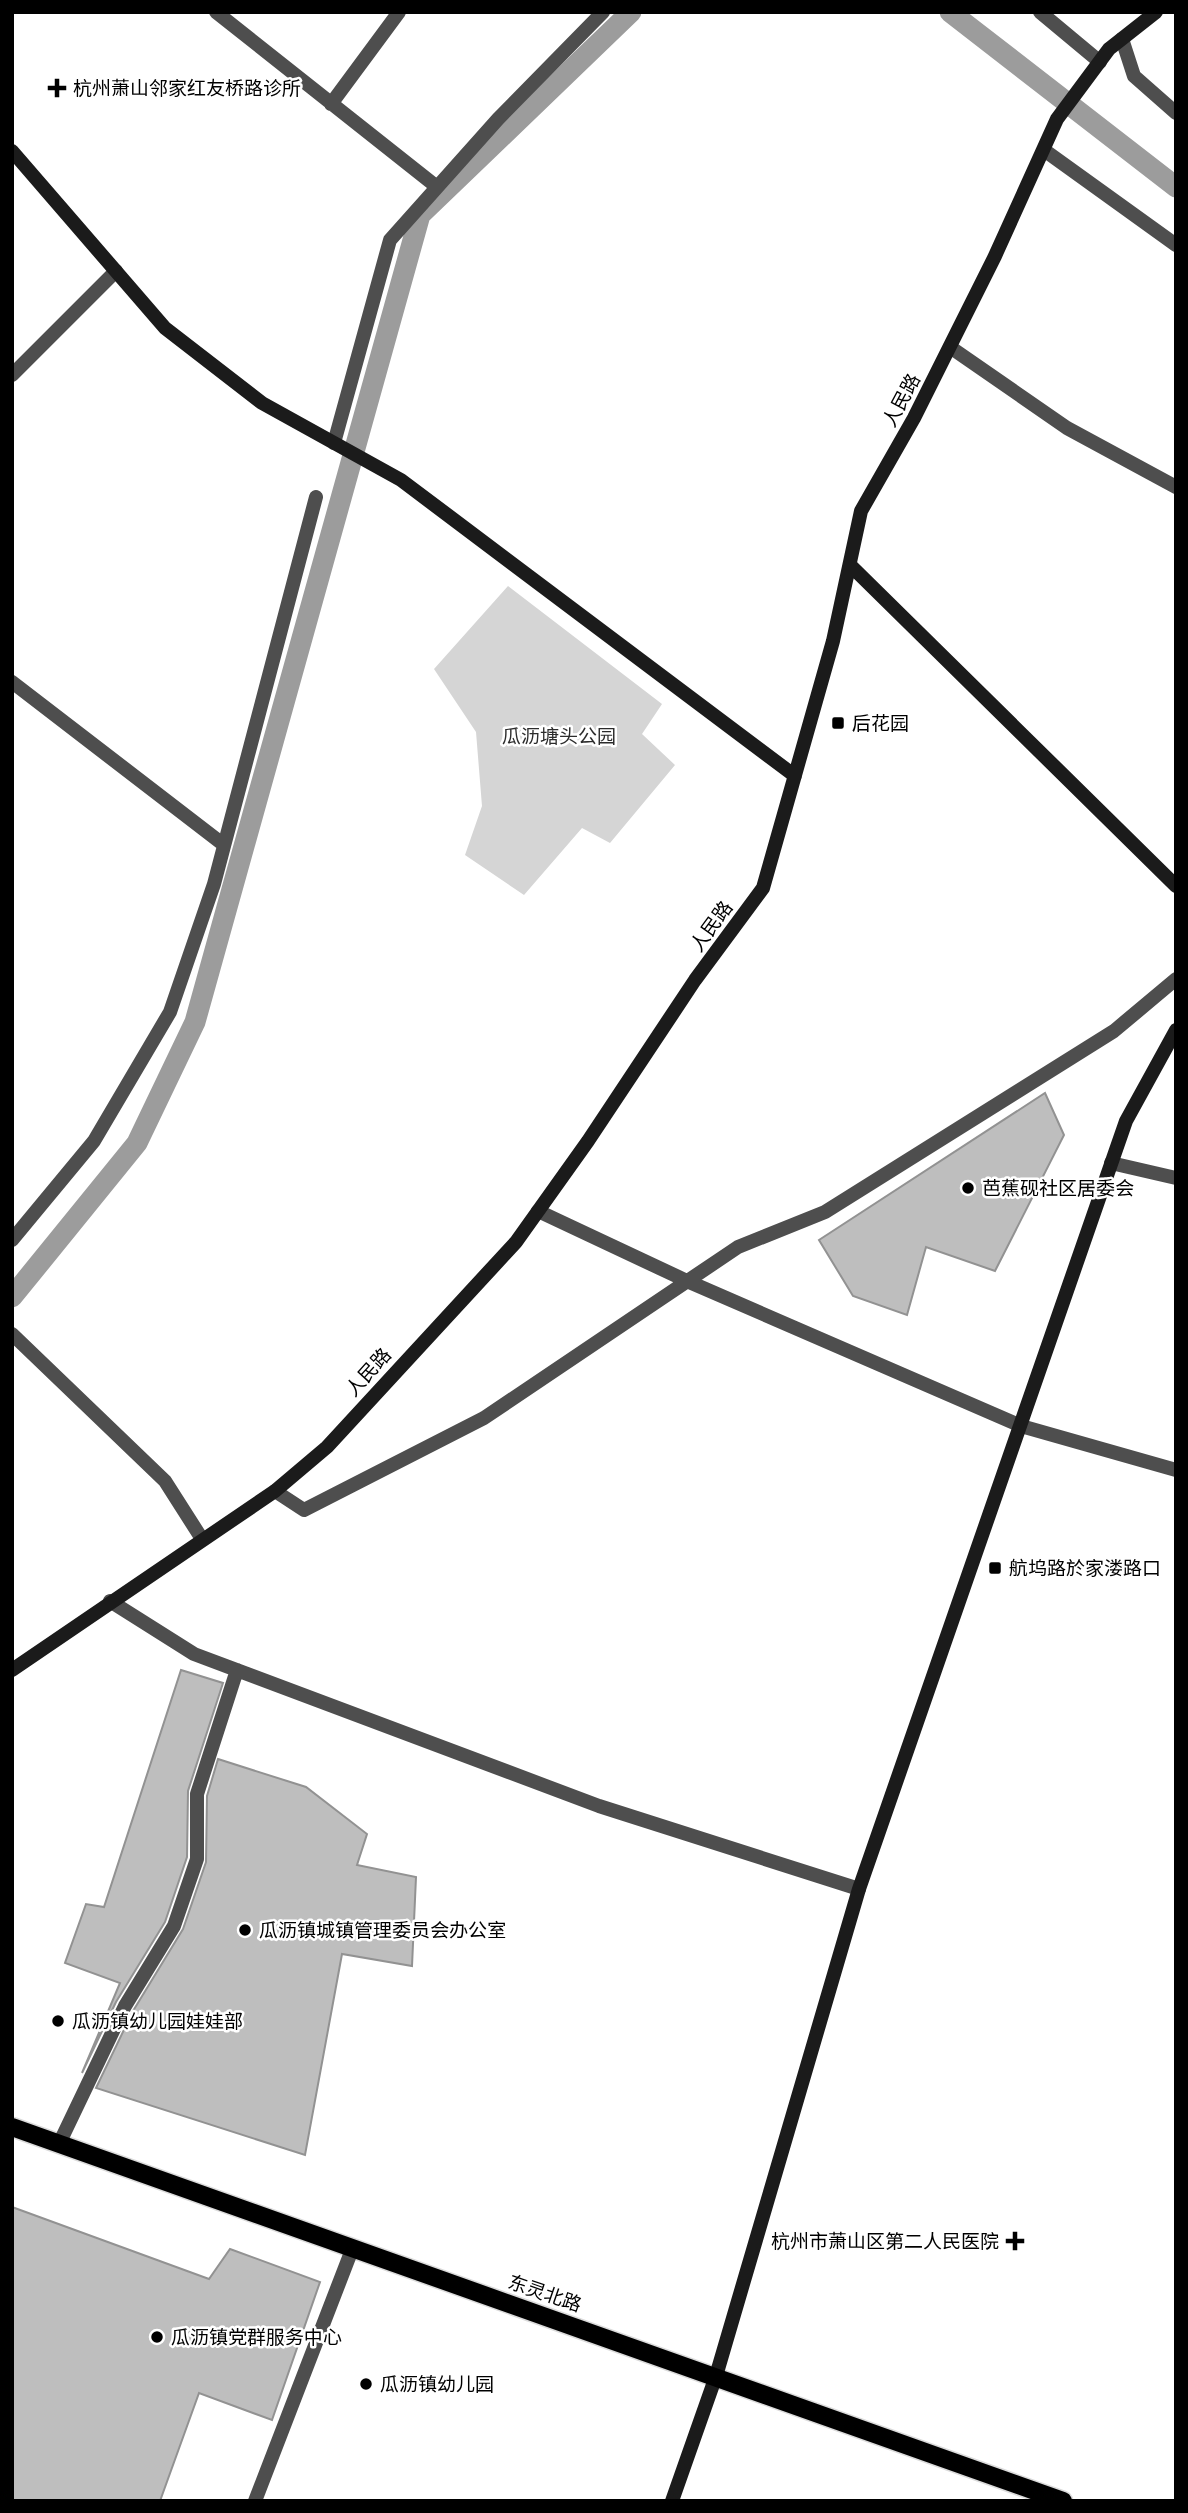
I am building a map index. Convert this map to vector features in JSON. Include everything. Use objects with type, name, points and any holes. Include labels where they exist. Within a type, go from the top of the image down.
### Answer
[{"type":"main road","name":"东灵北路","points":[[12,2127],[1063,2501]]},
{"type":"street","points":[[216,12],[437,187]]},
{"type":"street","points":[[331,104],[399,12]]},
{"type":"street","points":[[334,443],[390,240],[603,12]]},
{"type":"street","points":[[1040,12],[1100,62]]},
{"type":"street","name":"人民路","points":[[12,1670],[275,1491],[327,1447],[516,1242],[695,980],[763,888],[833,641],[861,510],[914,418],[950,347],[1057,119],[1109,49],[1156,12]]},
{"type":"street","points":[[1122,39],[1134,76],[1176,113]]},
{"type":"street","points":[[1044,150],[1176,244]]},
{"type":"street","points":[[12,151],[165,328],[262,403],[392,475],[794,776]]},
{"type":"street","points":[[12,375],[116,271]]},
{"type":"street","points":[[950,347],[1067,428],[1176,487]]},
{"type":"street","points":[[12,1240],[94,1141],[170,1012],[224,845],[316,497]]},
{"type":"street","points":[[850,565],[1176,886]]},
{"type":"street","points":[[12,682],[224,845]]},
{"type":"street","points":[[275,1491],[304,1510],[484,1418],[738,1247],[825,1212],[1114,1031],[1176,979]]},
{"type":"street","points":[[672,2501],[716,2376],[859,1889],[1126,1121],[1176,1030]]},
{"type":"street","points":[[1111,1163],[1176,1178]]},
{"type":"street","points":[[538,1211],[687,1281],[1021,1426],[1176,1470]]},
{"type":"street","points":[[12,1334],[165,1481],[202,1539]]},
{"type":"street","points":[[110,1601],[194,1654],[599,1806],[859,1889]]},
{"type":"street","points":[[60,2144],[125,2006],[174,1926],[197,1859],[197,1794],[237,1670]]},
{"type":"street","points":[[255,2501],[353,2247]]},
{"type":"green space","name":"瓜沥塘头公园","points":[[508,586],[662,704],[642,734],[675,765],[610,843],[582,828],[524,895],[465,855],[482,806],[476,732],[434,669]]},
{"type":"building","name":"芭蕉砚社区居委会","points":[[1045,1093],[1064,1135],[995,1271],[926,1247],[907,1315],[853,1296],[819,1240]]},
{"type":"building","points":[[181,1670],[223,1683],[188,1791],[187,1857],[165,1922],[116,2002],[82,2073],[120,1983],[65,1963],[86,1904],[104,1907]]},
{"type":"building","name":"瓜沥镇城镇管理委员会办公室","points":[[218,1759],[306,1787],[367,1834],[357,1865],[416,1877],[412,1966],[342,1954],[305,2155],[96,2088],[133,2011],[183,1929],[206,1862],[207,1796]]},
{"type":"building","name":"瓜沥镇党群服务中心","points":[[12,2207],[209,2279],[230,2249],[320,2282],[272,2420],[199,2393],[160,2501],[12,2501]]},
{"type":"waterway","points":[[12,1297],[137,1143],[195,1022],[420,215],[631,12]]},
{"type":"waterway","points":[[950,12],[1176,187]]},
{"type":"place","name":"杭州萧山邻家红友桥路诊所","points":[[57,88]]},
{"type":"place","name":"后花园","points":[[838,723]]},
{"type":"place","name":"芭蕉砚社区居委会","points":[[968,1188]]},
{"type":"place","name":"航坞路於家溇路口","points":[[995,1568]]},
{"type":"place","name":"瓜沥镇城镇管理委员会办公室","points":[[245,1930]]},
{"type":"place","name":"瓜沥镇幼儿园娃娃部","points":[[58,2021]]},
{"type":"place","name":"杭州市萧山区第二人民医院","points":[[1015,2241]]},
{"type":"place","name":"瓜沥镇党群服务中心","points":[[157,2337]]},
{"type":"place","name":"瓜沥镇幼儿园","points":[[366,2384]]}]
